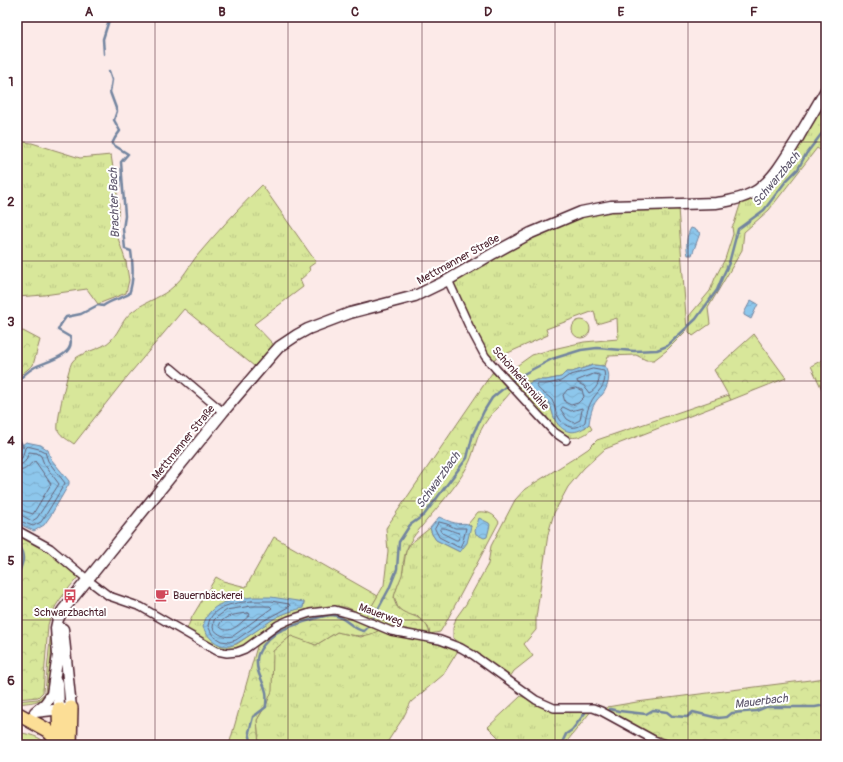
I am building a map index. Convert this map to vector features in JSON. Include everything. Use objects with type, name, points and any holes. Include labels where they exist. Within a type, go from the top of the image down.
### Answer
[{"type":"highway","points":[[63,744],[65,709]]},
{"type":"highway","points":[[17,714],[47,730],[63,744]]},
{"type":"main road","name":"Mettmanner Straße","points":[[35,712],[45,704],[52,694],[58,655],[56,628],[58,619],[63,610],[223,412],[279,347],[308,329],[350,314],[415,296],[448,280],[518,240],[548,225],[581,212],[611,206],[716,203],[749,194],[764,184],[780,165],[826,90]]},
{"type":"main road","name":"Mettmanner Straße","points":[[65,709],[63,630],[71,602]]},
{"type":"main road","points":[[17,714],[65,709],[58,655]]},
{"type":"street","name":"Schönheitsmühle","points":[[448,280],[477,341],[489,360],[554,432],[566,440]]},
{"type":"street","points":[[171,368],[223,412]]},
{"type":"street","points":[[17,530],[50,548],[88,580]]},
{"type":"street","name":"Mauerweg","points":[[88,580],[109,596],[140,607],[203,644],[222,652],[232,653],[245,649],[278,625],[310,613],[335,610],[353,615],[391,631],[440,640],[461,648],[536,700],[554,708],[593,708],[602,711],[654,740],[669,745]]},
{"type":"green space","points":[[826,96],[826,154],[817,148],[769,210],[744,232],[742,250],[708,308],[710,324],[693,336],[689,332],[689,316],[710,291],[725,259],[733,234],[732,227],[741,202],[756,194]]},
{"type":"green space","points":[[17,141],[32,143],[80,158],[111,155],[119,206],[116,232],[126,262],[129,280],[126,293],[98,304],[87,289],[17,297]]},
{"type":"green space","points":[[262,185],[316,262],[309,267],[310,271],[300,280],[303,287],[254,324],[275,346],[254,366],[184,309],[122,383],[74,444],[63,436],[58,430],[60,407],[72,362],[79,356],[107,343],[111,340],[129,314],[170,290],[183,276],[212,238]]},
{"type":"green space","points":[[678,208],[687,330],[666,351],[654,360],[646,360],[636,355],[608,356],[605,366],[593,365],[572,372],[566,372],[561,377],[536,380],[528,388],[535,391],[537,395],[549,403],[555,419],[585,428],[589,424],[592,429],[583,436],[573,438],[564,436],[554,431],[507,378],[508,372],[532,355],[584,342],[618,339],[617,318],[597,324],[594,311],[546,329],[548,335],[490,361],[477,341],[452,280],[494,254],[570,218],[612,209]]},
{"type":"green space","points":[[577,320],[585,320],[590,325],[588,336],[585,338],[577,338],[572,333],[572,325]]},
{"type":"green space","points":[[23,331],[40,340],[33,365],[17,378],[17,332]]},
{"type":"green space","points":[[754,334],[786,378],[731,400],[714,370]]},
{"type":"green space","points":[[826,358],[826,398],[811,366]]},
{"type":"green space","points":[[494,370],[513,389],[484,424],[463,474],[410,542],[405,554],[402,575],[394,596],[396,605],[400,610],[417,617],[422,621],[427,626],[430,634],[394,628],[366,616],[384,585],[388,551],[386,528]]},
{"type":"green space","points":[[729,395],[731,400],[605,449],[584,468],[568,487],[554,513],[548,534],[536,618],[536,630],[524,644],[533,656],[514,671],[510,677],[453,638],[453,628],[456,618],[466,604],[488,564],[491,546],[515,500],[525,489],[588,449],[597,440]]},
{"type":"green space","points":[[478,512],[490,514],[499,522],[445,624],[440,632],[430,634],[428,627],[417,616],[407,615],[398,608],[394,596],[403,570],[406,551],[410,544],[430,528],[436,540],[460,552],[471,526],[468,524]]},
{"type":"green space","points":[[17,533],[48,550],[78,577],[60,600],[50,618],[48,625],[43,692],[38,697],[17,699]]},
{"type":"green space","points":[[274,537],[378,596],[366,616],[346,607],[334,607],[233,650],[216,649],[186,631],[192,617],[216,577],[223,581],[246,587]],"holes":[[[304,602],[303,607],[277,616],[237,644],[229,646],[220,645]]]},
{"type":"green space","points":[[68,595],[53,633],[48,692],[38,701],[17,704],[17,701],[38,699],[45,693],[52,618],[55,611]]},
{"type":"green space","points":[[323,613],[346,616],[381,629],[370,634],[360,636],[337,632],[316,645],[291,636],[273,651],[272,691],[257,720],[259,745],[229,745],[258,643],[279,628],[299,619]]},
{"type":"green space","points":[[381,629],[438,642],[459,649],[443,675],[411,702],[387,745],[259,745],[257,720],[267,703],[273,651],[291,635],[316,645],[337,632],[361,637]]},
{"type":"green space","points":[[826,678],[826,745],[643,745],[652,740],[605,711],[607,707],[637,702]]},
{"type":"green space","points":[[521,696],[555,711],[592,710],[564,745],[504,745],[505,744],[488,727]]},
{"type":"green space","points":[[17,732],[38,737],[47,745],[17,745]]},
{"type":"water","points":[[691,228],[700,233],[692,255],[688,255],[687,241]]},
{"type":"water","points":[[751,300],[758,304],[751,319],[744,315],[744,313]]},
{"type":"water","points":[[593,365],[605,366],[607,369],[609,377],[606,389],[594,405],[589,424],[575,432],[567,431],[555,420],[548,402],[528,388],[527,384],[536,380],[561,377],[566,372],[572,372]]},
{"type":"water","points":[[26,442],[41,445],[48,450],[51,459],[69,481],[69,484],[44,525],[34,531],[17,523],[17,461],[22,445]]},
{"type":"water","points":[[439,517],[453,523],[467,524],[471,526],[467,543],[460,552],[436,540],[432,534],[430,528]]},
{"type":"water","points":[[479,518],[490,525],[487,537],[484,538],[476,534],[475,531]]},
{"type":"water","points":[[252,597],[271,597],[304,602],[303,608],[277,617],[233,645],[220,645],[213,641],[203,627],[210,612],[215,607],[229,601]]},
{"type":"waterway","name":"Brachter Bach","points":[[104,54],[103,39],[110,17]]},
{"type":"waterway","name":"Brachter Bach","points":[[17,381],[33,368],[59,357],[69,349],[71,343],[70,337],[58,330],[66,317],[81,314],[98,305],[103,306],[129,294],[131,289],[133,273],[131,251],[125,249],[123,229],[125,216],[121,162],[128,154],[112,144],[120,131],[114,120],[117,111],[110,92],[112,80],[109,71]]},
{"type":"waterway","name":"Schwarzbach","points":[[252,745],[249,732],[253,717],[266,707],[266,692],[257,665],[257,656],[261,649],[276,633],[321,617],[332,615],[337,616],[356,628],[364,631],[369,626],[389,589],[397,569],[399,542],[410,525],[424,515],[467,458],[473,434],[492,398],[516,378],[552,359],[581,350],[597,348],[634,351],[657,350],[667,346],[696,319],[717,290],[729,263],[738,229],[764,210],[786,181],[798,169],[806,154],[826,128]]},
{"type":"waterway","name":"Brachter Bach","points":[[17,435],[23,447]]},
{"type":"waterway","name":"Brachter Bach","points":[[17,577],[23,561],[21,550],[18,545],[19,543]]},
{"type":"waterway","name":"Mauerbach","points":[[610,709],[646,714],[653,710],[667,712],[672,716],[687,717],[693,712],[718,718],[727,717],[732,713],[756,711],[766,707],[815,707],[826,705]]},
{"type":"waterway","name":"Mauerbach","points":[[561,745],[566,734],[572,730],[585,713]]},
{"type":"place","name":"Bauernbäckerei","points":[[162,595]]},
{"type":"place","name":"Schwarzbachtal","points":[[70,596]]}]
